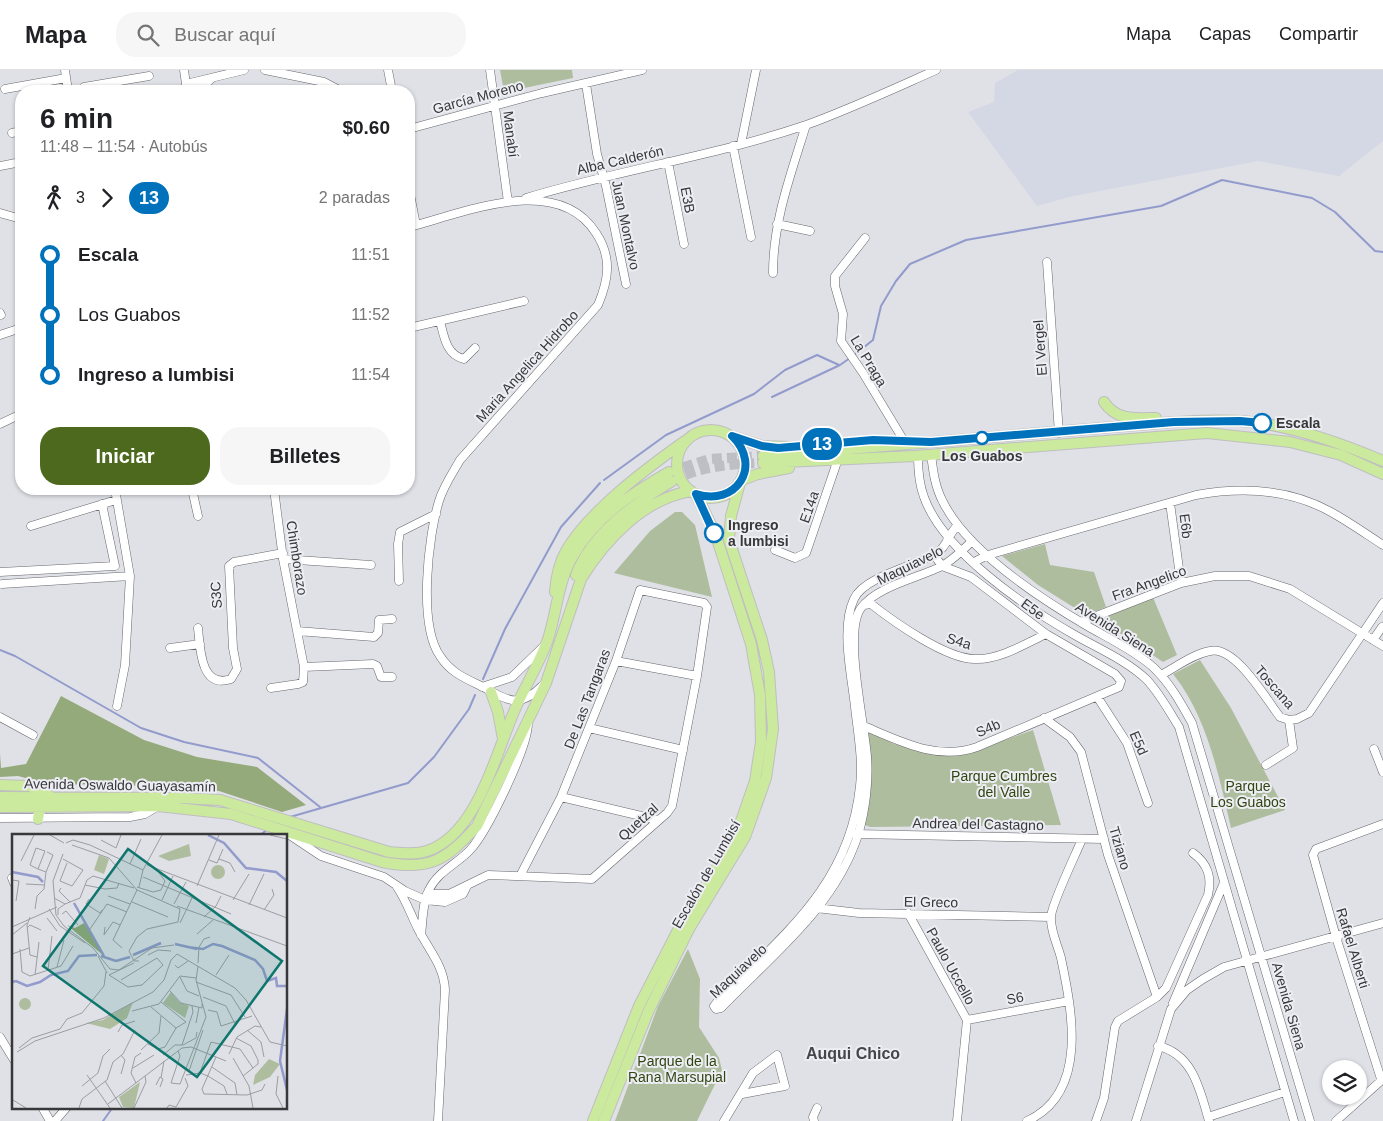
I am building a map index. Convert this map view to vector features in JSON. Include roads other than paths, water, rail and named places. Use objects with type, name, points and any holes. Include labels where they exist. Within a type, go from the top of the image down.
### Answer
[{"type":"main road","points":[[1104,402],[1117,416],[1125,418],[1156,418],[1174,422]]},
{"type":"main road","points":[[916,456],[763,459],[931,442],[1059,433],[1174,422],[1240,421],[1271,424],[1344,445],[1383,461]]},
{"type":"main road","points":[[931,442],[873,440],[778,448],[762,446],[724,432],[708,429],[699,431],[685,441],[679,451],[678,473],[683,483],[693,493],[715,498],[724,495],[741,481],[779,469],[930,454],[1216,434],[1290,442],[1341,455],[1383,474]]},
{"type":"main road","points":[[732,436],[744,451],[745,471],[741,481]]},
{"type":"main road","name":"Avenida Oswaldo Guayasamín","points":[[555,605],[556,577],[565,552],[579,532],[600,510],[651,466],[685,441]]},
{"type":"main road","name":"Avenida Oswaldo Guayasamín","points":[[0,807],[158,806],[231,814],[279,824],[389,852],[409,854],[426,852],[440,845],[467,819],[488,777],[518,702],[545,645],[555,605],[572,557],[586,536],[613,508],[634,492],[670,477],[618,518],[594,545],[576,574],[570,608]]},
{"type":"main road","name":"Escalón de Lumbisí","points":[[604,1121],[649,1010],[690,929],[745,837],[766,778],[772,729],[769,672],[762,640],[729,540],[732,516],[741,481]]},
{"type":"main road","name":"Avenida Oswaldo Guayasamín","points":[[0,797],[220,800],[382,862],[418,866],[434,862],[462,843],[478,826],[546,682],[581,579],[610,540],[656,502],[676,494],[693,493]]},
{"type":"main road","name":"Escalón de Lumbisí","points":[[593,1121],[639,1006],[677,932],[728,850],[740,824],[755,781],[761,742],[760,695],[751,644],[714,533],[693,493]]},
{"type":"main road","points":[[484,688],[498,712],[503,739]]},
{"type":"main road","points":[[0,785],[30,786],[53,797]]},
{"type":"main road","points":[[38,819],[40,808]]},
{"type":"street","points":[[127,70],[130,80]]},
{"type":"street","points":[[184,70],[186,85]]},
{"type":"street","points":[[194,85],[219,75],[244,70]]},
{"type":"street","points":[[265,70],[324,82],[330,85]]},
{"type":"street","points":[[388,70],[391,85]]},
{"type":"street","name":"Manabí","points":[[490,70],[510,202]]},
{"type":"street","name":"García Moreno","points":[[415,127],[495,105],[642,70]]},
{"type":"street","points":[[751,237],[737,145],[756,70]]},
{"type":"street","name":"Alba Calderón","points":[[510,202],[604,176],[737,145],[806,125],[936,70]]},
{"type":"street","points":[[28,85],[65,74]]},
{"type":"street","points":[[206,85],[219,75]]},
{"type":"street","points":[[97,85],[149,76]]},
{"type":"street","name":"Juan Montalvo","points":[[586,84],[597,154],[604,176],[626,284]]},
{"type":"street","points":[[5,89],[15,87]]},
{"type":"street","points":[[773,273],[773,247],[777,224],[806,125]]},
{"type":"street","name":"E3B","points":[[668,162],[684,244]]},
{"type":"street","points":[[0,166],[15,163]]},
{"type":"street","name":"Maria Angelica Hidrobo","points":[[415,225],[510,202],[549,202],[564,205],[579,213],[591,225],[607,254],[606,285],[598,305],[586,321],[460,460],[446,483],[436,514],[429,551],[428,615],[430,630],[439,654],[457,674],[466,680],[518,702]]},
{"type":"street","points":[[0,213],[15,217]]},
{"type":"street","points":[[777,224],[810,231]]},
{"type":"street","name":"La Praga","points":[[865,238],[835,276],[835,286],[843,314],[840,341],[858,365],[904,442]]},
{"type":"street","name":"El Vergel","points":[[1047,262],[1059,433]]},
{"type":"street","points":[[415,327],[524,301]]},
{"type":"street","points":[[440,321],[450,350],[456,357],[464,358],[476,348]]},
{"type":"street","points":[[0,335],[15,330]]},
{"type":"street","points":[[0,424],[15,417]]},
{"type":"street","name":"Avenida Siena","points":[[930,454],[937,488],[958,525],[972,541],[1033,592],[1138,656],[1161,675],[1177,695],[1192,723],[1310,1121]]},
{"type":"street","name":"Avenida Siena","points":[[916,456],[924,498],[937,522],[962,551],[1037,612],[1128,666],[1154,688],[1179,727],[1223,885],[1294,1121]]},
{"type":"street","name":"E14a","points":[[775,550],[795,558],[806,553],[836,464]]},
{"type":"street","points":[[974,562],[988,555],[1196,495],[1231,489],[1277,493],[1309,502],[1330,512],[1383,545]]},
{"type":"street","points":[[116,495],[130,576],[125,665],[117,706]]},
{"type":"street","points":[[193,495],[198,516]]},
{"type":"street","name":"Chimborazo","points":[[275,495],[283,556],[304,667]]},
{"type":"street","points":[[31,526],[116,500]]},
{"type":"street","name":"E6b","points":[[1170,503],[1181,583]]},
{"type":"street","points":[[0,572],[116,566],[102,504]]},
{"type":"street","points":[[399,580],[398,544],[400,532],[436,514]]},
{"type":"street","name":"Maquiavelo","points":[[860,724],[847,627],[854,598],[864,588],[878,579],[934,555],[945,546],[958,525]]},
{"type":"street","name":"Maquiavelo","points":[[815,907],[714,1005],[716,1009],[721,1008],[815,907],[854,834],[860,786],[861,756],[853,629],[855,618],[869,602],[942,566],[972,541]]},
{"type":"street","points":[[934,555],[942,566]]},
{"type":"street","name":"S3C","points":[[200,644],[202,666],[206,672],[221,680],[227,680],[235,675],[237,669],[233,648],[228,566],[234,562],[283,556],[371,565]]},
{"type":"street","name":"E5e","points":[[942,566],[971,577],[1046,634],[1108,670],[1121,681]]},
{"type":"street","points":[[2,584],[130,576]]},
{"type":"street","name":"Fra Angelico","points":[[1080,622],[1181,583],[1214,576],[1249,576],[1290,589],[1383,646]]},
{"type":"street","name":"S4a","points":[[864,588],[869,602]]},
{"type":"street","name":"De Las Tangaras","points":[[521,874],[561,797],[616,661],[640,590],[704,603]]},
{"type":"street","name":"S4a","points":[[854,598],[869,602],[938,648],[958,657],[976,659],[995,656],[1046,634]]},
{"type":"street","name":"Quetzal","points":[[426,897],[439,903],[455,899],[463,894],[467,886],[488,875],[521,874],[592,879],[672,806],[697,676],[707,607],[704,603]]},
{"type":"street","name":"Toscana","points":[[1161,675],[1199,654],[1212,650],[1222,651],[1235,659],[1280,717],[1289,720],[1303,716],[1314,707],[1383,603]]},
{"type":"street","points":[[297,631],[374,637],[378,634],[379,620],[392,619]]},
{"type":"street","points":[[1374,640],[1382,627]]},
{"type":"street","points":[[170,648],[200,644],[198,628]]},
{"type":"street","points":[[484,688],[512,677],[524,668],[545,645]]},
{"type":"street","points":[[616,661],[697,676]]},
{"type":"street","points":[[271,688],[303,682],[304,667],[373,664],[377,666],[381,677],[392,677]]},
{"type":"street","name":"S4b","points":[[860,724],[915,746],[935,751],[959,752],[1098,698],[1117,689],[1121,681]]},
{"type":"street","points":[[518,702],[532,696],[546,682]]},
{"type":"street","name":"E5d","points":[[1098,698],[1127,743],[1148,803]]},
{"type":"street","points":[[0,717],[32,735]]},
{"type":"street","points":[[421,935],[426,897],[438,877],[466,855],[479,839],[524,744],[527,736],[528,717]]},
{"type":"street","name":"Tiziano","points":[[1044,718],[1070,737],[1081,752],[1104,839],[1131,925],[1157,997]]},
{"type":"street","points":[[1266,765],[1293,748],[1289,720]]},
{"type":"street","points":[[589,728],[683,750]]},
{"type":"street","points":[[1374,749],[1383,772]]},
{"type":"street","points":[[561,797],[658,820]]},
{"type":"street","points":[[0,818],[130,817],[145,814],[158,806]]},
{"type":"street","points":[[279,824],[321,856],[384,877],[397,887],[426,897]]},
{"type":"street","name":"Rafael Alberti","points":[[1382,1079],[1336,937],[1313,851],[1383,824]]},
{"type":"street","name":"Andrea del Castagno","points":[[854,834],[1104,839]]},
{"type":"street","points":[[1027,1121],[1042,1111],[1052,1100],[1067,1075],[1072,1040],[1069,1001],[1051,917],[1082,839]]},
{"type":"street","points":[[1096,1121],[1107,1084],[1115,1027],[1124,1016],[1157,997],[1171,980],[1208,895],[1210,883],[1208,868],[1193,853]]},
{"type":"street","points":[[1136,1121],[1171,1008],[1223,885]]},
{"type":"street","points":[[397,887],[421,935],[441,967],[445,983],[438,1121]]},
{"type":"street","name":"El Greco","points":[[815,907],[858,913],[1051,917]]},
{"type":"street","name":"Paulo Uccello","points":[[908,913],[966,1020],[957,1121]]},
{"type":"street","points":[[1171,1008],[1187,990],[1224,967],[1383,923]]},
{"type":"street","name":"S6","points":[[966,1020],[1069,1001]]},
{"type":"street","points":[[0,1037],[12,1057]]},
{"type":"street","points":[[1158,1046],[1172,1049],[1191,1067],[1209,1119],[1285,1092]]},
{"type":"street","points":[[724,1121],[753,1074],[777,1055],[785,1086],[742,1094]]},
{"type":"street","points":[[1336,1121],[1382,1079]]},
{"type":"street","points":[[43,1108],[50,1121]]},
{"type":"street","points":[[56,1121],[66,1108]]},
{"type":"street","points":[[814,1121],[813,1116],[817,1108]]},
{"type":"waterway","points":[[854,355],[873,340],[881,306],[896,281],[910,264],[966,240],[1161,206],[1222,180],[1312,198],[1335,212],[1375,251],[1383,252]]},
{"type":"waterway","points":[[604,480],[666,435],[754,394],[785,370],[817,355],[839,365]]},
{"type":"waterway","points":[[772,397],[840,365],[850,358]]},
{"type":"waterway","points":[[483,679],[505,629],[561,527],[600,483]]},
{"type":"waterway","points":[[0,650],[15,656],[141,728],[184,742],[258,758],[320,807]]},
{"type":"waterway","points":[[290,817],[408,783],[434,757],[469,709],[475,695]]},
{"type":"waterway","points":[[261,834],[268,829]]},
{"type":"waterway","points":[[103,1121],[112,1108]]},
{"type":"tunnel","points":[[669,472],[709,459],[763,456]]},
{"type":"tunnel","points":[[672,481],[705,469],[763,463]]},
{"type":"place","name":"Escala","points":[[1262,423]]},
{"type":"place","name":"Los Guabos","points":[[982,438]]},
{"type":"place","name":"Ingreso a lumbisi","points":[[714,533]]},
{"type":"district","name":"Auqui Chico","points":[[853,1053]]},
{"type":"park label","name":"Parque Cumbres del Valle","points":[[1004,784]]},
{"type":"park label","name":"Parque Los Guabos","points":[[1248,794]]},
{"type":"park label","name":"Parque de la Rana Marsupial","points":[[677,1070]]}]
